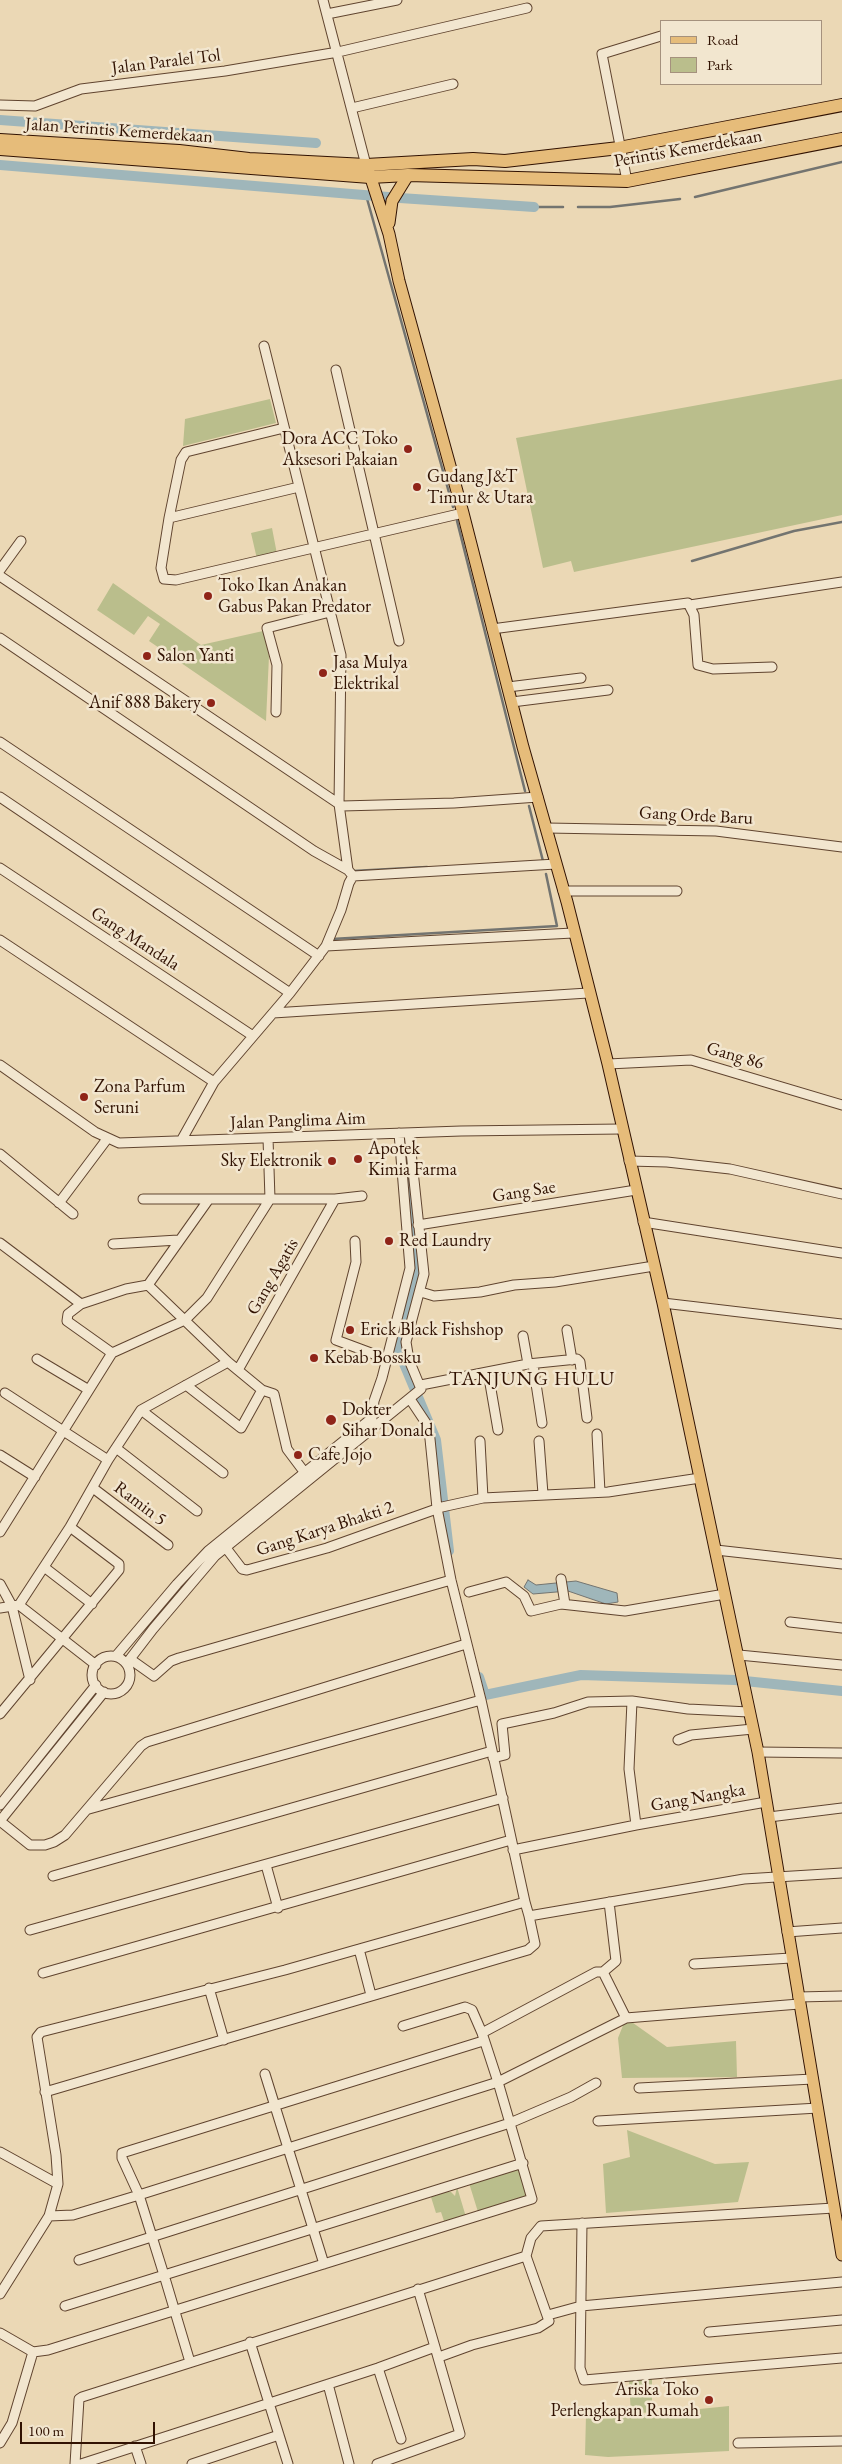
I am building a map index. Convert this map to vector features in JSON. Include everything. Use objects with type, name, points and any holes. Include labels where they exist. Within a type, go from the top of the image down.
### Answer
[{"type":"highway","points":[[233,162],[368,171],[473,159],[506,161],[619,148],[842,106]]},
{"type":"highway","name":"Perintis Kemerdekaan","points":[[368,171],[408,175],[509,179],[627,181],[842,139]]},
{"type":"highway","name":"Jalan Perintis Kemerdekaan","points":[[0,140],[179,151],[233,162]]},
{"type":"highway","name":"Jalan Perintis Kemerdekaan","points":[[0,149],[233,162]]},
{"type":"main road","points":[[368,171],[389,234],[399,281],[547,828],[588,993],[612,1063],[621,1129],[663,1303],[758,1752],[842,2255]]},
{"type":"main road","points":[[389,234],[389,212],[392,201],[408,175]]},
{"type":"street","points":[[323,0],[368,171]]},
{"type":"street","points":[[327,14],[397,0]]},
{"type":"street","name":"Jalan Paralel Tol","points":[[0,105],[35,106],[81,89],[226,71],[338,52],[527,8]]},
{"type":"street","points":[[627,181],[602,54],[660,36]]},
{"type":"street","points":[[352,108],[453,84]]},
{"type":"street","points":[[181,1142],[214,1082],[290,993],[326,946],[341,910],[351,873],[339,804],[341,655],[264,346]]},
{"type":"street","points":[[336,370],[399,641]]},
{"type":"street","points":[[284,428],[186,452],[181,460],[160,568],[164,579],[176,580],[463,513]]},
{"type":"street","points":[[169,518],[299,486]]},
{"type":"street","points":[[0,570],[21,541]]},
{"type":"street","points":[[0,576],[339,804],[394,806],[538,797]]},
{"type":"street","points":[[492,629],[682,602],[690,605],[842,582]]},
{"type":"street","points":[[690,605],[694,615],[697,634],[698,665],[712,669],[772,667]]},
{"type":"street","points":[[276,712],[277,665],[267,628],[330,612]]},
{"type":"street","points":[[0,638],[314,851],[351,873],[556,864]]},
{"type":"street","points":[[508,687],[581,678]]},
{"type":"street","points":[[512,702],[608,690]]},
{"type":"street","points":[[0,742],[318,956]]},
{"type":"street","points":[[0,797],[290,993]]},
{"type":"street","name":"Gang Orde Baru","points":[[547,828],[716,831],[842,847]]},
{"type":"street","name":"Gang Mandala","points":[[0,868],[253,1036]]},
{"type":"street","points":[[563,891],[677,891]]},
{"type":"street","points":[[326,946],[573,933]]},
{"type":"street","points":[[0,940],[214,1082]]},
{"type":"street","points":[[273,1013],[588,993]]},
{"type":"street","name":"Gang 86","points":[[612,1063],[691,1060],[842,1104]]},
{"type":"street","name":"Jalan Panglima Aim","points":[[0,1065],[107,1138],[119,1143],[399,1133],[621,1129]]},
{"type":"street","points":[[375,1422],[374,1401],[387,1359],[410,1268],[399,1133]]},
{"type":"street","points":[[410,1133],[424,1274],[421,1292],[406,1342],[409,1360],[421,1388]]},
{"type":"street","points":[[59,1203],[107,1138]]},
{"type":"street","points":[[0,1532],[65,1431],[112,1353],[185,1320],[207,1298],[270,1198],[268,1138]]},
{"type":"street","points":[[0,1154],[72,1214]]},
{"type":"street","points":[[629,1160],[730,1169],[842,1194]]},
{"type":"street","name":"Gang Sae","points":[[418,1225],[636,1190]]},
{"type":"street","points":[[143,1199],[335,1199],[362,1196]]},
{"type":"street","points":[[112,1353],[67,1321],[68,1314],[80,1304],[126,1289],[148,1285],[178,1240],[209,1199]]},
{"type":"street","name":"Gang Agatis","points":[[238,1370],[335,1199]]},
{"type":"street","points":[[643,1222],[842,1253]]},
{"type":"street","points":[[113,1244],[178,1240]]},
{"type":"street","points":[[355,1241],[356,1262],[336,1340],[387,1359]]},
{"type":"street","points":[[0,1242],[80,1304]]},
{"type":"street","points":[[421,1292],[434,1296],[480,1292],[514,1285],[555,1282],[654,1266]]},
{"type":"street","points":[[148,1285],[228,1362],[262,1390],[274,1394],[287,1448],[305,1473]]},
{"type":"street","points":[[663,1303],[842,1324]]},
{"type":"street","points":[[567,1330],[572,1360]]},
{"type":"street","points":[[523,1336],[531,1364],[542,1423]]},
{"type":"street","points":[[37,1359],[89,1390]]},
{"type":"street","points":[[116,1656],[208,1551],[305,1473],[411,1398],[421,1388],[531,1364],[577,1359],[580,1362],[587,1418]]},
{"type":"street","points":[[0,1608],[15,1605],[44,1567],[70,1527],[108,1460],[141,1410],[228,1362]]},
{"type":"street","points":[[488,1372],[498,1430]]},
{"type":"street","points":[[186,1385],[240,1428],[262,1390]]},
{"type":"street","points":[[5,1393],[108,1460]]},
{"type":"street","points":[[45,2092],[533,1948],[529,1916],[503,1798],[451,1580],[444,1506],[430,1439],[426,1423],[411,1398]]},
{"type":"street","points":[[141,1410],[223,1473]]},
{"type":"street","points":[[375,1422],[200,1572],[129,1662],[130,1674],[127,1686],[114,1694],[104,1692],[96,1686],[92,1675],[96,1665],[108,1656],[116,1656],[129,1662],[154,1676],[171,1661],[179,1658],[451,1580]]},
{"type":"street","points":[[597,1434],[600,1492]]},
{"type":"street","points":[[480,1441],[483,1498]]},
{"type":"street","points":[[539,1442],[543,1494]]},
{"type":"street","points":[[116,1448],[197,1511]]},
{"type":"street","points":[[0,1455],[34,1477]]},
{"type":"street","points":[[444,1506],[483,1498],[600,1492],[700,1478]]},
{"type":"street","name":"Ramin 5","points":[[93,1488],[168,1545]]},
{"type":"street","name":"Gang Karya Bhakti 2","points":[[226,1548],[242,1569],[247,1570],[327,1548],[444,1506]]},
{"type":"street","points":[[0,1714],[119,1570],[119,1564],[70,1527]]},
{"type":"street","points":[[716,1550],[842,1564]]},
{"type":"street","points":[[44,1567],[92,1604]]},
{"type":"street","points":[[561,1579],[565,1604]]},
{"type":"street","points":[[469,1592],[506,1582],[524,1596],[531,1611],[565,1604],[625,1611],[725,1594]]},
{"type":"street","points":[[0,1584],[15,1605],[96,1665]]},
{"type":"street","points":[[15,1605],[30,1680]]},
{"type":"street","points":[[790,1622],[842,1628]]},
{"type":"street","points":[[104,1692],[0,1821],[30,1845],[45,1845],[65,1835],[141,1746],[147,1742],[466,1644]]},
{"type":"street","points":[[739,1655],[842,1665]]},
{"type":"street","points":[[0,1805],[96,1686]]},
{"type":"street","points":[[88,1809],[481,1700]]},
{"type":"street","points":[[632,1701],[629,1769],[635,1822]]},
{"type":"street","points":[[53,1876],[493,1754],[505,1755],[502,1724],[554,1713],[588,1702],[632,1701],[688,1709],[749,1712]]},
{"type":"street","points":[[678,1740],[697,1735],[753,1729]]},
{"type":"street","points":[[758,1752],[842,1753]]},
{"type":"street","points":[[30,1930],[503,1798]]},
{"type":"street","name":"Gang Nangka","points":[[513,1850],[635,1822],[766,1802]]},
{"type":"street","points":[[769,1817],[842,1808]]},
{"type":"street","points":[[43,1973],[278,1908],[511,1840]]},
{"type":"street","points":[[266,1865],[278,1908]]},
{"type":"street","points":[[529,1916],[744,1879],[842,1873]]},
{"type":"street","points":[[0,2294],[50,2216],[58,2184],[56,2155],[37,2037],[41,2032],[359,1949],[525,1902]]},
{"type":"street","points":[[190,2362],[139,2195],[122,2158],[122,2153],[275,2106],[482,2037],[596,1972],[603,1972],[616,1961],[609,1902]]},
{"type":"street","points":[[787,1932],[842,1928]]},
{"type":"street","points":[[359,1949],[371,1995]]},
{"type":"street","points":[[694,1964],[791,1958]]},
{"type":"street","points":[[603,1972],[626,2018]]},
{"type":"street","points":[[209,1988],[224,2040]]},
{"type":"street","points":[[50,2216],[73,2215],[498,2082],[626,2018],[842,1996]]},
{"type":"street","points":[[0,2333],[33,2352],[48,2350],[532,2199],[498,2082],[472,2010],[465,2007],[403,2026]]},
{"type":"street","points":[[265,2074],[324,2264]]},
{"type":"street","points":[[639,2088],[813,2079]]},
{"type":"street","points":[[79,2260],[510,2123],[571,2097],[596,2083]]},
{"type":"street","points":[[598,2121],[818,2108]]},
{"type":"street","points":[[0,2152],[58,2184]]},
{"type":"street","points":[[65,2306],[523,2163]]},
{"type":"street","points":[[439,2357],[472,2345],[538,2328],[550,2322],[526,2256],[531,2238],[541,2226],[834,2208]]},
{"type":"street","points":[[582,2223],[580,2368],[582,2377],[586,2381],[842,2358]]},
{"type":"street","points":[[75,2464],[79,2399],[250,2342],[526,2256]]},
{"type":"street","points":[[548,2315],[581,2306],[842,2282]]},
{"type":"street","points":[[377,2464],[460,2434],[418,2289]]},
{"type":"street","points":[[709,2332],[842,2320]]},
{"type":"street","points":[[250,2342],[288,2464]]},
{"type":"street","points":[[81,2464],[378,2368],[435,2347]]},
{"type":"street","points":[[0,2442],[12,2423],[33,2352]]},
{"type":"street","points":[[378,2368],[401,2439]]},
{"type":"street","points":[[328,2384],[348,2464]]},
{"type":"street","points":[[192,2464],[278,2434]]},
{"type":"street","points":[[738,2443],[842,2441]]},
{"type":"street","points":[[135,2446],[141,2464]]},
{"type":"green space","points":[[842,379],[842,515],[574,572],[571,561],[543,568],[516,438]]},
{"type":"green space","points":[[270,399],[276,423],[183,446],[185,419]]},
{"type":"green space","points":[[272,528],[277,554],[257,559],[251,533]]},
{"type":"green space","points":[[113,583],[201,645],[263,631],[269,656],[266,721],[149,641],[160,624],[148,616],[134,635],[97,610]]},
{"type":"green space","points":[[626,2018],[667,2047],[736,2041],[737,2077],[622,2078],[618,2038]]},
{"type":"green space","points":[[627,2130],[715,2164],[749,2162],[738,2202],[606,2213],[603,2164],[630,2157]]},
{"type":"green space","points":[[518,2169],[528,2197],[478,2212],[469,2183]]},
{"type":"green space","points":[[457,2187],[466,2217],[444,2221],[441,2212],[436,2213],[431,2197],[438,2192],[451,2192],[455,2196]]},
{"type":"green space","points":[[652,2379],[652,2412],[631,2414],[629,2381]]},
{"type":"green space","points":[[729,2406],[729,2451],[608,2457],[585,2455],[586,2415],[611,2418]]},
{"type":"water","points":[[528,1580],[536,1585],[576,1581],[617,1593],[618,1602],[606,1604],[568,1591],[533,1594],[524,1587]]},
{"type":"waterway","points":[[0,120],[316,143]]},
{"type":"waterway","points":[[695,197],[842,162]]},
{"type":"waterway","points":[[0,165],[388,197]]},
{"type":"waterway","points":[[366,195],[453,507]]},
{"type":"waterway","points":[[400,198],[534,207]]},
{"type":"waterway","points":[[578,207],[610,207],[680,199]]},
{"type":"waterway","points":[[534,207],[563,207]]},
{"type":"waterway","points":[[457,521],[525,791]]},
{"type":"waterway","points":[[692,561],[794,531],[842,522]]},
{"type":"waterway","points":[[529,806],[543,861]]},
{"type":"waterway","points":[[353,871],[427,867]]},
{"type":"waterway","points":[[332,939],[557,926],[546,874]]},
{"type":"waterway","points":[[407,1182],[416,1270],[397,1347],[436,1440],[449,1551]]},
{"type":"waterway","points":[[479,1677],[485,1695],[581,1675],[735,1680],[842,1691]]},
{"type":"place","name":"Dora ACC Toko Aksesori Pakaian","points":[[408,449]]},
{"type":"place","name":"Gudang J&T Timur & Utara","points":[[417,487]]},
{"type":"place","name":"Toko Ikan Anakan Gabus Pakan Predator","points":[[208,596]]},
{"type":"place","name":"Salon Yanti","points":[[147,656]]},
{"type":"place","name":"Jasa Mulya Elektrikal","points":[[323,673]]},
{"type":"place","name":"Anif 888 Bakery","points":[[211,703]]},
{"type":"place","name":"Zona Parfum Seruni","points":[[84,1097]]},
{"type":"place","name":"Apotek Kimia Farma","points":[[358,1159]]},
{"type":"place","name":"Sky Elektronik","points":[[332,1161]]},
{"type":"place","name":"Red Laundry","points":[[389,1241]]},
{"type":"place","name":"Erick Black Fishshop","points":[[350,1330]]},
{"type":"place","name":"Kebab Bossku","points":[[314,1358]]},
{"type":"place","name":"Dokter Sihar Donald","points":[[331,1420]]},
{"type":"place","name":"Cafe Jojo","points":[[298,1455]]},
{"type":"place","name":"Ariska Toko Perlengkapan Rumah","points":[[709,2400]]},
{"type":"district","name":"TANJUNG HULU","points":[[532,1380]]}]
